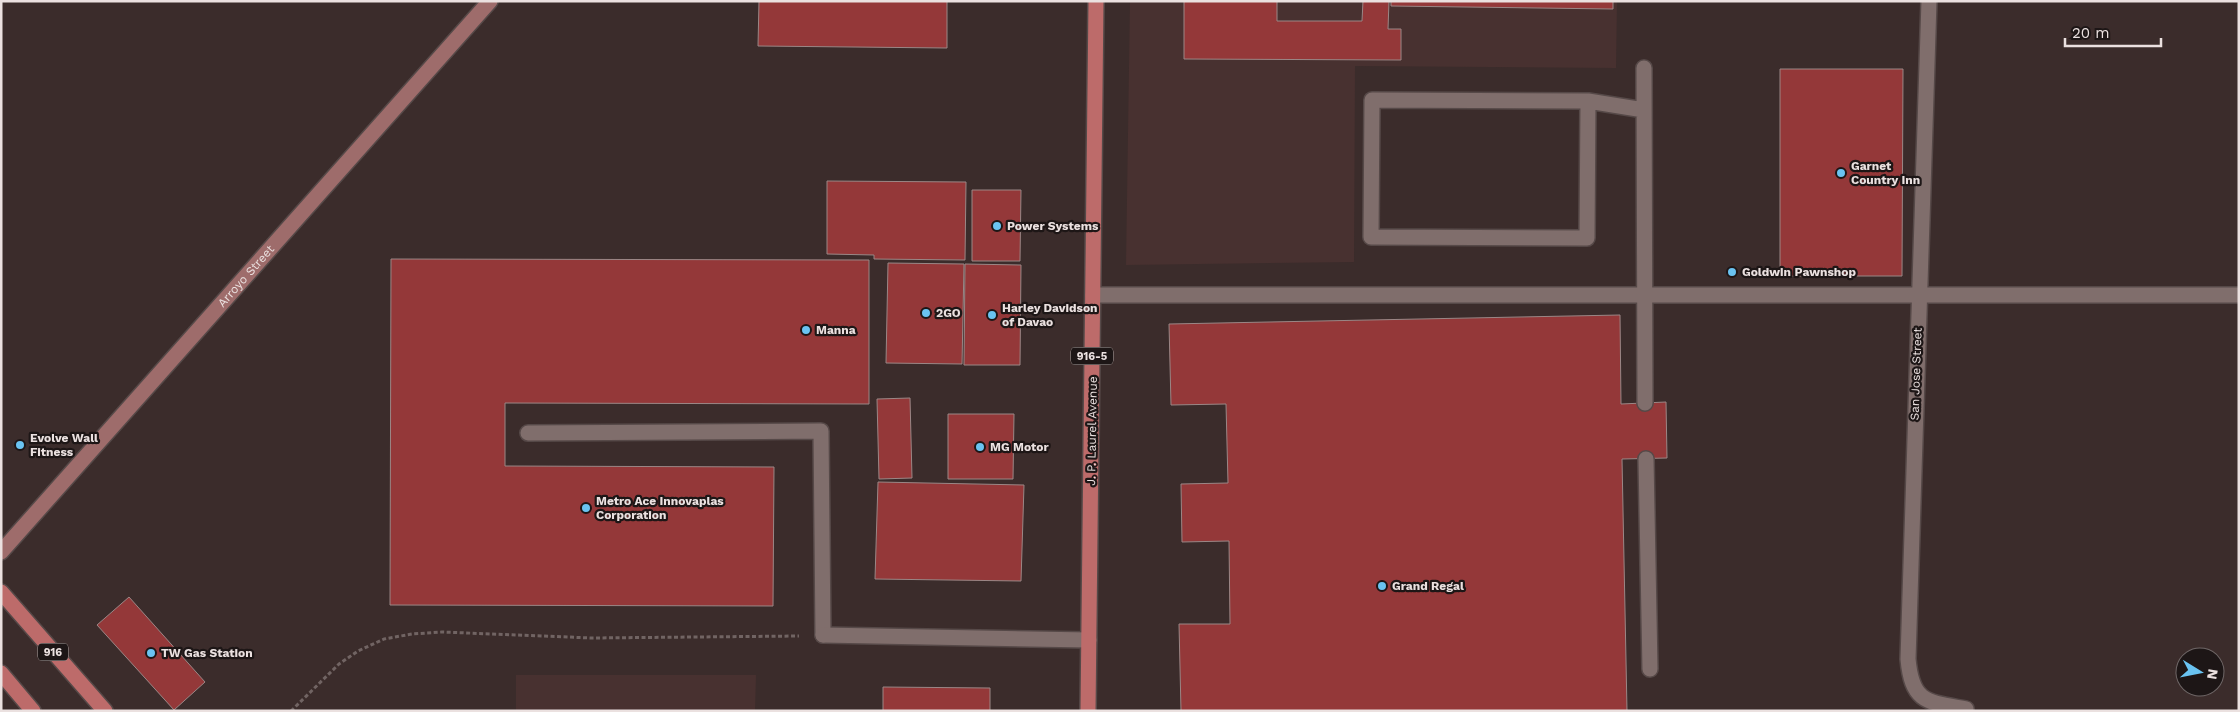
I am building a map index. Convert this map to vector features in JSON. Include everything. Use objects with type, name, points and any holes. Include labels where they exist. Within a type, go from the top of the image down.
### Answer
[{"type":"main road","name":"J. P. Laurel Avenue","points":[[1088,711],[1096,1]]},
{"type":"main road","name":"916","points":[[1,592],[105,711]]},
{"type":"main road","points":[[1,673],[33,711]]},
{"type":"street","name":"Arroyo Street","points":[[1,552],[490,1]]},
{"type":"street","name":"San Jose Street","points":[[1929,1],[1908,659],[1910,680],[1918,694],[1925,699],[1966,709]]},
{"type":"street","points":[[1644,68],[1645,403]]},
{"type":"street","points":[[1588,101],[1587,238],[1371,237],[1372,100],[1588,101],[1644,110]]},
{"type":"street","points":[[1093,295],[2239,295]]},
{"type":"street","points":[[528,433],[822,431],[823,635],[1088,640]]},
{"type":"street","points":[[1646,459],[1650,669]]},
{"type":"path","points":[[291,711],[339,664],[358,651],[384,639],[412,634],[442,632],[592,638],[823,635]]},
{"type":"shaded area","points":[[1130,1],[1617,1],[1616,68],[1355,66],[1354,262],[1126,265]]},
{"type":"shaded area","points":[[516,675],[756,675],[755,711],[516,711]]},
{"type":"building","points":[[759,1],[947,1],[947,48],[758,46]]},
{"type":"building","points":[[1184,1],[1277,1],[1277,21],[1362,21],[1363,1],[1389,1],[1388,29],[1401,29],[1401,60],[1184,59]]},
{"type":"building","points":[[1391,1],[1613,1],[1613,9],[1391,6]]},
{"type":"building","name":"Garnet Country Inn","points":[[1780,69],[1903,69],[1902,276],[1780,276]]},
{"type":"building","points":[[827,181],[966,182],[965,260],[874,259],[874,255],[827,254]]},
{"type":"building","points":[[972,190],[1021,190],[1020,261],[972,261]]},
{"type":"building","points":[[391,259],[869,260],[869,404],[505,403],[505,466],[774,467],[773,606],[390,605]]},
{"type":"building","points":[[888,263],[964,264],[962,364],[886,363]]},
{"type":"building","points":[[965,264],[1021,265],[1020,365],[964,365]]},
{"type":"building","name":"Grand Regal","points":[[1620,315],[1621,404],[1666,402],[1667,458],[1622,459],[1627,711],[1181,711],[1179,624],[1230,624],[1229,541],[1182,542],[1181,484],[1228,483],[1226,404],[1171,405],[1169,324]]},
{"type":"building","points":[[910,398],[912,478],[879,479],[877,399]]},
{"type":"building","points":[[948,414],[1014,414],[1013,479],[948,479]]},
{"type":"building","points":[[878,482],[1024,485],[1021,581],[875,579]]},
{"type":"building","name":"TW Gas Station","points":[[129,597],[205,682],[174,710],[97,625]]},
{"type":"building","points":[[883,687],[990,688],[990,711],[883,711]]},
{"type":"place","name":"Garnet Country Inn","points":[[1841,173]]},
{"type":"place","name":"Power Systems","points":[[997,226]]},
{"type":"place","name":"Goldwin Pawnshop","points":[[1732,272]]},
{"type":"place","name":"2GO","points":[[926,313]]},
{"type":"place","name":"Harley Davidson of Davao","points":[[992,315]]},
{"type":"place","name":"Manna","points":[[806,330]]},
{"type":"place","name":"Evolve Wall Fitness","points":[[20,445]]},
{"type":"place","name":"MG Motor","points":[[980,447]]},
{"type":"place","name":"Metro Ace Innovaplas Corporation","points":[[586,508]]},
{"type":"place","name":"Grand Regal","points":[[1382,586]]},
{"type":"place","name":"TW Gas Station","points":[[151,653]]}]
